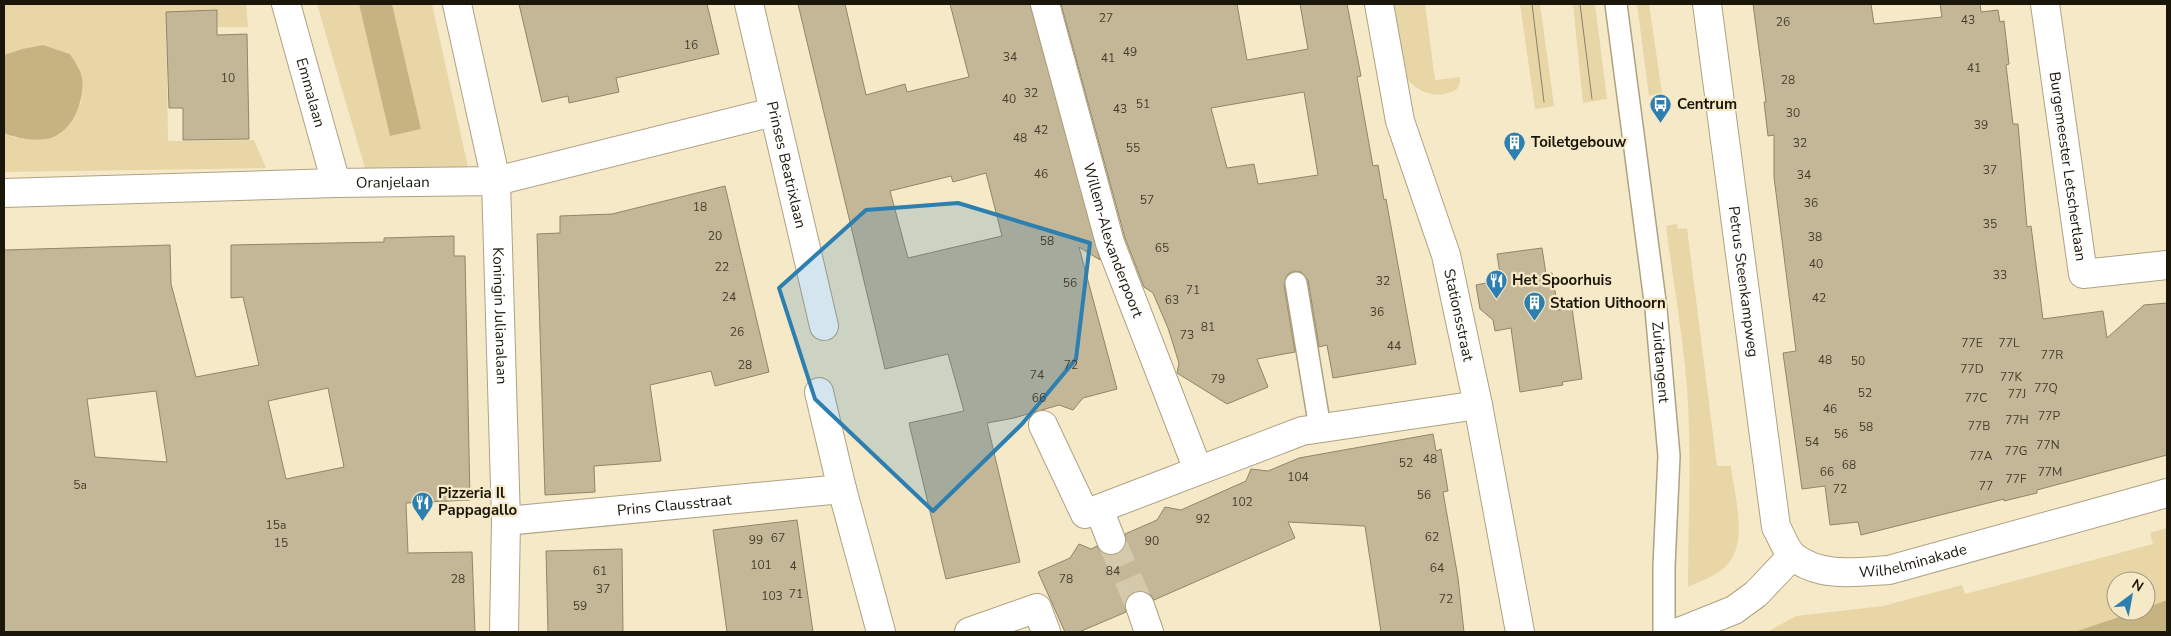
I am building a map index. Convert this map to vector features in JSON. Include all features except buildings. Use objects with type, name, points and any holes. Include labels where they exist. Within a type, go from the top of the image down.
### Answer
[{"type":"street","name":"Emmalaan","points":[[286,4],[336,183]]},
{"type":"street","name":"Koningin Julianalaan","points":[[457,4],[496,181],[506,521],[504,632]]},
{"type":"street","name":"Prinses Beatrixlaan","points":[[749,4],[824,326]]},
{"type":"street","name":"Willem-Alexanderpoort","points":[[1045,4],[1110,243],[1198,470]]},
{"type":"street","name":"Stationsstraat","points":[[1379,4],[1400,121],[1446,255],[1478,404],[1520,632]]},
{"type":"street","name":"Petrus Steenkampweg","points":[[1707,4],[1776,527],[1792,556]]},
{"type":"street","name":"Burgemeester Letschertlaan","points":[[2045,4],[2084,274],[2167,265]]},
{"type":"street","name":"Oranjelaan","points":[[4,193],[336,183],[496,181],[773,112]]},
{"type":"street","points":[[819,392],[842,489],[882,632]]},
{"type":"street","points":[[1043,424],[1085,514],[1302,431],[1478,404]]},
{"type":"street","name":"Prins Clausstraat","points":[[506,521],[842,489]]},
{"type":"street","name":"Wilhelminakade","points":[[1792,556],[1815,568],[1844,573],[1888,570],[2167,493]]},
{"type":"street","points":[[1099,509],[1111,540]]},
{"type":"street","points":[[1679,632],[1734,610],[1756,594],[1792,556]]},
{"type":"street","points":[[1140,606],[1149,632]]},
{"type":"street","points":[[969,632],[1037,608],[1046,632]]},
{"type":"lane","name":"Zuidtangent","points":[[1616,4],[1656,309],[1669,456],[1664,566],[1664,632]]},
{"type":"lane","points":[[1296,282],[1320,428]]},
{"type":"highlighted area","points":[[958,203],[1090,243],[1076,359],[1022,424],[933,511],[815,399],[779,288],[866,210]]},
{"type":"shaded area","points":[[4,4],[246,4],[248,27],[218,27],[217,10],[166,12],[168,141],[254,140],[266,168],[4,172],[4,133],[16,138],[81,104],[82,76],[70,54],[43,45],[4,55]]},
{"type":"shaded area","points":[[317,4],[359,4],[391,135],[421,129],[392,4],[432,4],[468,167],[365,168]]},
{"type":"shaded area","points":[[359,4],[392,4],[421,129],[390,136]]},
{"type":"shaded area","points":[[1394,4],[1425,4],[1435,80],[1460,77],[1457,89],[1443,94],[1430,94],[1424,92],[1407,79]]},
{"type":"shaded area","points":[[1520,4],[1540,4],[1554,106],[1535,109]]},
{"type":"shaded area","points":[[1573,4],[1595,4],[1607,99],[1583,103]]},
{"type":"shaded area","points":[[1637,4],[1649,4],[1662,93],[1649,96]]},
{"type":"shaded area","points":[[43,45],[70,54],[80,72],[82,78],[81,97],[75,116],[63,131],[46,139],[24,139],[4,133],[4,55]]},
{"type":"shaded area","points":[[1677,224],[1678,229],[1687,228],[1717,466],[1731,466],[1739,519],[1737,546],[1733,558],[1717,573],[1688,587],[1689,421],[1681,331],[1666,226]]},
{"type":"shaded area","points":[[2167,528],[2167,600],[2156,604],[2156,571],[2106,571],[2107,621],[2074,632],[1767,632],[1796,616],[1883,606],[1962,585],[1965,594],[2153,544],[2150,533]]},
{"type":"shaded area","points":[[2167,600],[2167,632],[2074,632],[2107,621],[2156,621],[2156,604]]},
{"type":"tunnel","points":[[1111,540],[1140,606]]},
{"type":"tram line","points":[[1532,4],[1544,102]]},
{"type":"tram line","points":[[1580,4],[1592,99]]},
{"type":"place","name":"Centrum","points":[[1661,123]]},
{"type":"place","name":"Toiletgebouw","points":[[1515,161]]},
{"type":"place","name":"Het Spoorhuis","points":[[1496,299]]},
{"type":"place","name":"Station Uithoorn","points":[[1534,322]]},
{"type":"place","name":"Pizzeria Il Pappagallo","points":[[422,521]]}]
